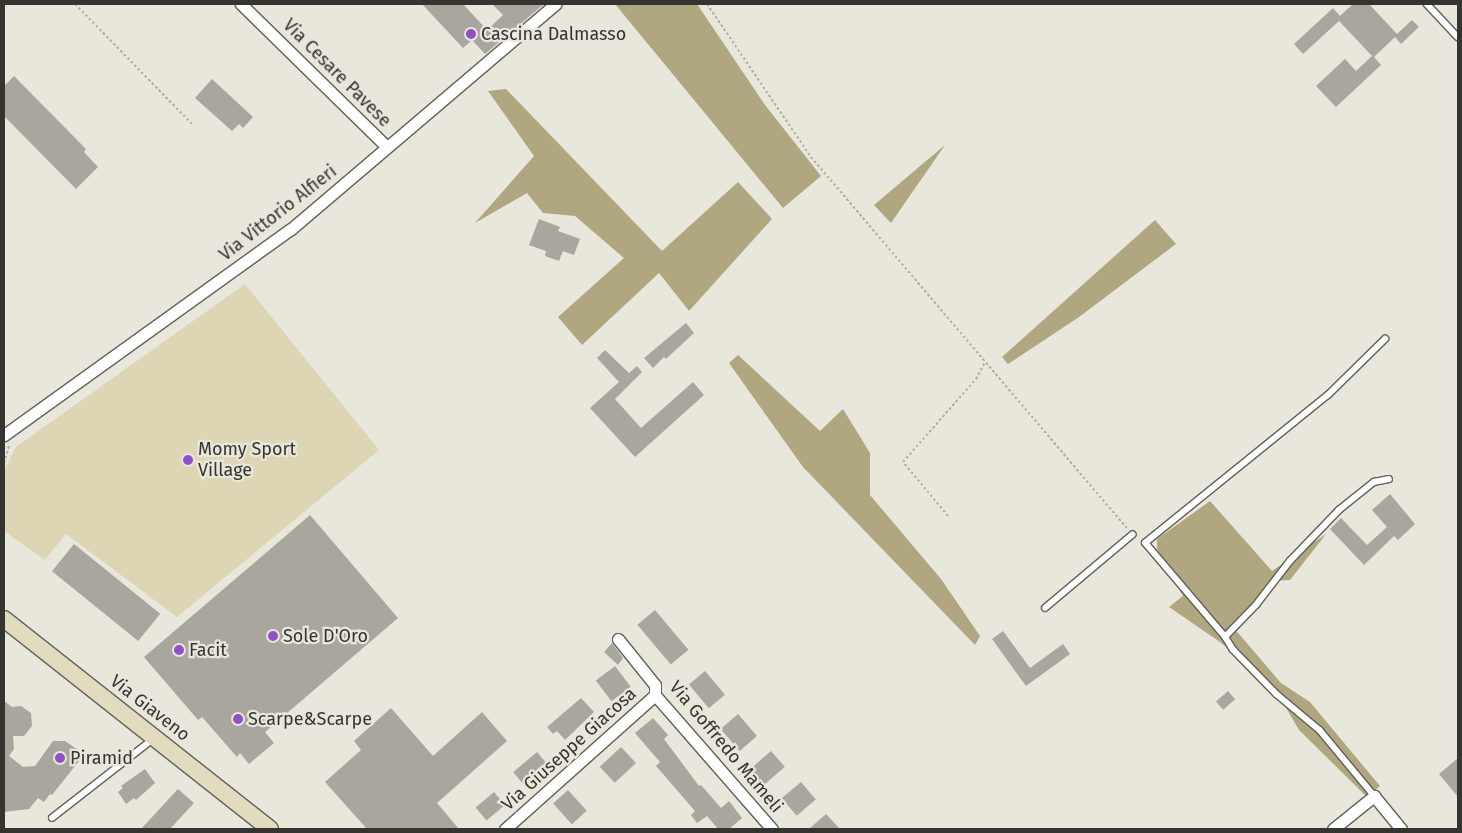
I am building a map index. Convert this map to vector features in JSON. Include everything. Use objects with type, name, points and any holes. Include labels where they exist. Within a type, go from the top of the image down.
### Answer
[{"type":"main road","name":"Via Giaveno","points":[[4,619],[270,829]]},
{"type":"street","name":"Via Cesare Pavese","points":[[242,4],[387,147]]},
{"type":"street","name":"Via Vittorio Alfieri","points":[[6,436],[291,229],[555,4]]},
{"type":"street","name":"Via Goffredo Mameli","points":[[618,639],[655,685],[655,695],[772,829]]},
{"type":"street","name":"Via Giuseppe Giacosa","points":[[505,829],[655,695]]},
{"type":"street","points":[[1333,829],[1374,796],[1401,829]]},
{"type":"lane","points":[[1427,4],[1458,37]]},
{"type":"lane","points":[[1374,796],[1320,731],[1277,695],[1233,650],[1225,637],[1145,543],[1328,395],[1385,339]]},
{"type":"lane","points":[[1225,637],[1256,605],[1290,561],[1339,510],[1374,482],[1389,478]]},
{"type":"lane","points":[[1045,608],[1132,535]]},
{"type":"lane","points":[[52,818],[155,738]]},
{"type":"path","points":[[75,4],[192,124]]},
{"type":"path","points":[[707,4],[811,157],[1132,535]]},
{"type":"path","points":[[948,516],[903,462],[976,379],[985,362]]},
{"type":"shaded area","points":[[615,4],[697,4],[765,105],[821,176],[783,208]]},
{"type":"shaded area","points":[[506,89],[662,251],[738,182],[772,219],[689,311],[659,273],[582,345],[558,317],[624,258],[575,216],[543,213],[527,193],[475,223],[534,156],[488,91]]},
{"type":"shaded area","points":[[945,145],[891,223],[874,205]]},
{"type":"shaded area","points":[[1155,220],[1176,244],[1079,317],[1008,364],[1002,357]]},
{"type":"shaded area","name":"Momy Sport Village","points":[[245,284],[379,450],[177,617],[66,534],[45,560],[4,531],[4,471],[16,447]]},
{"type":"shaded area","points":[[738,355],[820,431],[843,409],[870,453],[870,495],[941,579],[980,636],[975,645],[803,467],[729,363]]},
{"type":"shaded area","points":[[1210,501],[1272,571],[1326,534],[1290,580],[1271,581],[1233,627],[1281,683],[1310,702],[1380,786],[1367,797],[1299,730],[1272,684],[1220,642],[1169,607],[1183,596],[1157,549],[1157,539]]},
{"type":"building","name":"Cascina Dalmasso","points":[[422,4],[463,4],[487,30],[503,15],[492,4],[544,4],[485,54],[472,40],[463,48]]},
{"type":"building","points":[[1353,4],[1369,4],[1397,34],[1412,20],[1419,27],[1401,44],[1395,37],[1374,57],[1381,65],[1336,107],[1316,86],[1345,59],[1356,71],[1372,56],[1339,21],[1303,54],[1294,44],[1333,8],[1340,16]]},
{"type":"building","points":[[14,76],[86,149],[84,152],[98,167],[76,189],[4,116],[4,86]]},
{"type":"building","points":[[212,79],[253,117],[243,128],[239,124],[232,131],[195,98]]},
{"type":"building","points":[[539,219],[560,227],[558,231],[580,239],[574,255],[563,251],[559,261],[545,256],[546,251],[529,245]]},
{"type":"building","points":[[686,323],[694,333],[666,359],[664,357],[653,368],[644,358]]},
{"type":"building","points":[[605,350],[629,373],[637,366],[642,372],[615,399],[641,428],[693,382],[704,395],[635,457],[590,408],[619,382],[597,358]]},
{"type":"building","points":[[1390,494],[1415,524],[1398,540],[1394,536],[1364,565],[1330,529],[1341,518],[1367,545],[1387,527],[1372,510]]},
{"type":"building","name":"Sole D'Oro","points":[[310,515],[398,618],[265,732],[274,743],[249,764],[240,753],[237,757],[202,717],[198,720],[144,657]]},
{"type":"building","points":[[74,544],[160,614],[138,641],[52,571]]},
{"type":"building","points":[[655,610],[688,650],[671,665],[637,625]]},
{"type":"building","points":[[1003,631],[1030,668],[1063,644],[1070,654],[1026,686],[992,639]]},
{"type":"building","points":[[612,643],[623,658],[618,665],[604,652]]},
{"type":"building","points":[[615,666],[631,687],[611,701],[596,680]]},
{"type":"building","points":[[705,671],[725,695],[709,708],[689,684]]},
{"type":"building","points":[[1228,691],[1235,699],[1223,710],[1216,701]]},
{"type":"building","points":[[581,698],[594,712],[565,740],[557,731],[553,734],[547,727]]},
{"type":"building","name":"Piramid","points":[[4,701],[12,707],[21,706],[31,713],[32,726],[24,736],[13,736],[14,749],[9,756],[23,767],[35,766],[53,741],[65,741],[78,750],[79,761],[52,795],[50,794],[44,802],[38,798],[29,809],[4,812]]},
{"type":"building","points":[[391,708],[433,756],[482,712],[507,741],[437,803],[459,829],[367,829],[325,782],[361,750],[354,741]]},
{"type":"building","points":[[738,714],[757,736],[740,751],[721,729]]},
{"type":"building","points":[[653,718],[668,735],[664,739],[699,786],[701,785],[721,808],[729,801],[742,818],[729,829],[718,829],[707,816],[697,823],[691,815],[695,811],[656,766],[660,762],[635,733]]},
{"type":"building","points":[[621,747],[636,763],[615,783],[600,767]]},
{"type":"building","points":[[771,751],[785,767],[762,787],[748,771]]},
{"type":"building","points":[[537,752],[547,764],[524,784],[513,772]]},
{"type":"building","points":[[1458,758],[1458,797],[1439,774]]},
{"type":"building","points":[[145,769],[155,783],[136,800],[134,798],[126,804],[118,792],[123,788],[121,786]]},
{"type":"building","points":[[801,782],[816,800],[797,816],[782,798]]},
{"type":"building","points":[[178,789],[194,803],[170,829],[141,829]]},
{"type":"building","points":[[568,790],[587,811],[572,824],[553,803]]},
{"type":"building","points":[[494,792],[505,805],[487,820],[476,807]]},
{"type":"building","points":[[826,814],[840,829],[809,829]]},
{"type":"place","name":"Cascina Dalmasso","points":[[471,34]]},
{"type":"place","name":"Momy Sport Village","points":[[188,460]]},
{"type":"place","name":"Sole D'Oro","points":[[273,636]]},
{"type":"place","name":"Facit","points":[[179,650]]},
{"type":"place","name":"Scarpe&Scarpe","points":[[238,719]]},
{"type":"place","name":"Piramid","points":[[60,758]]}]
